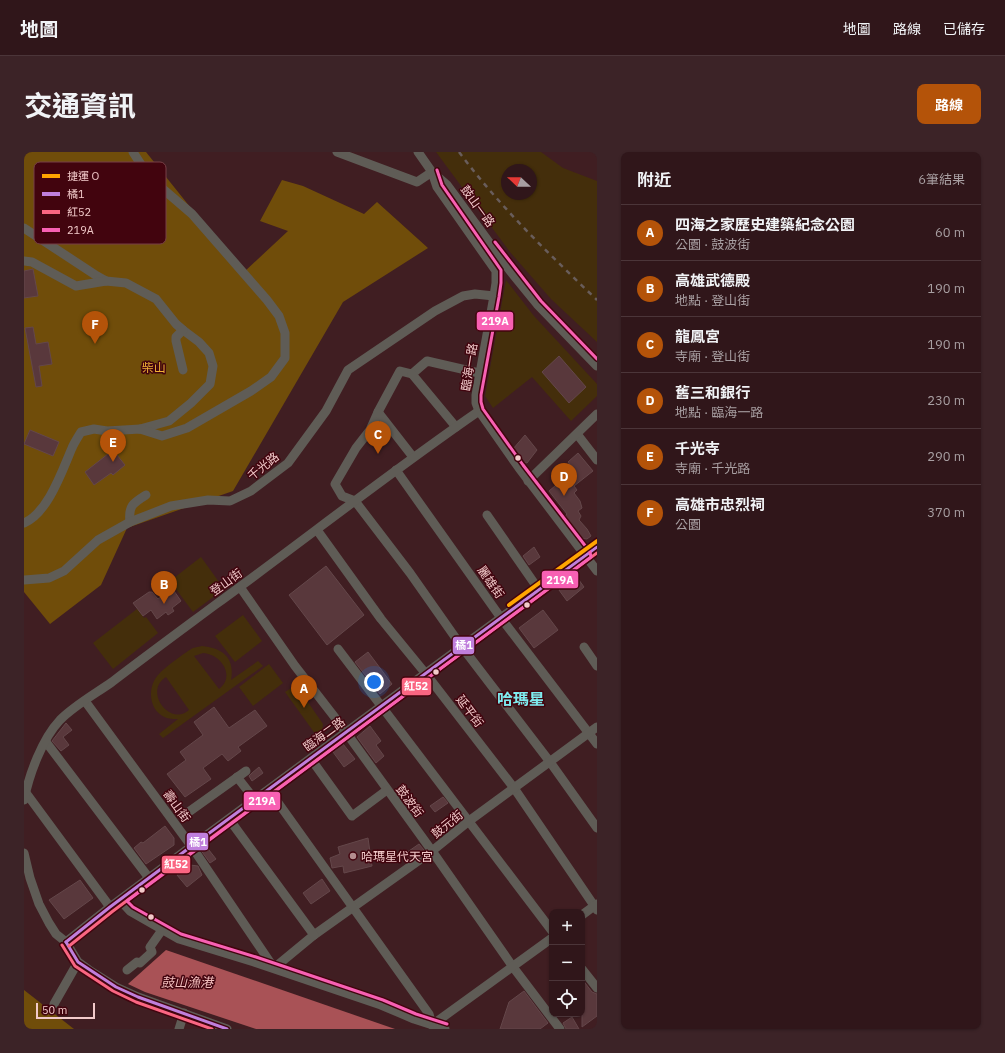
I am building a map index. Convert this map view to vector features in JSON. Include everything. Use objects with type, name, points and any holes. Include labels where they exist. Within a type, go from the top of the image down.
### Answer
[{"type":"street","points":[[133,152],[139,162]]},
{"type":"street","points":[[337,152],[417,182],[432,172]]},
{"type":"street","name":"鼓山一路","points":[[418,152],[432,172],[447,185],[511,272],[537,304],[597,366]]},
{"type":"street","name":"臨海一路","points":[[432,172],[437,187],[496,271],[494,296],[476,395],[476,403],[479,411],[528,481],[597,571]]},
{"type":"street","points":[[140,429],[162,436],[187,428],[251,391],[271,377],[285,358],[286,333],[279,316],[267,300],[192,214],[166,192]]},
{"type":"street","points":[[24,228],[34,234]]},
{"type":"street","points":[[49,244],[106,281]]},
{"type":"street","points":[[24,261],[32,262],[76,286],[106,281],[126,283],[156,299],[183,330],[199,342],[209,353],[214,366],[210,384],[191,403],[169,421],[140,429],[107,431],[94,429],[81,432],[72,447],[59,480],[42,509],[24,523]]},
{"type":"street","name":"千光路","points":[[24,580],[49,578],[64,571],[98,540],[130,522],[171,506],[208,500],[230,501],[251,491],[288,463],[326,411],[348,370],[435,311],[463,296],[475,294],[494,296]]},
{"type":"street","points":[[183,330],[176,337],[183,370]]},
{"type":"street","points":[[412,374],[427,361],[479,373]]},
{"type":"street","points":[[456,427],[412,374],[400,371],[370,430],[356,448],[335,484],[342,496],[355,502],[410,573],[462,647],[550,762],[597,828]]},
{"type":"street","name":"登山街","points":[[25,796],[32,773],[46,742],[59,721],[71,709],[318,530],[413,457],[479,411]]},
{"type":"street","points":[[378,412],[413,457]]},
{"type":"street","points":[[528,481],[597,414]]},
{"type":"street","points":[[577,434],[597,460]]},
{"type":"street","name":"麗雄街","points":[[396,470],[501,618],[597,744]]},
{"type":"street","points":[[130,522],[129,512],[131,506],[146,494]]},
{"type":"street","points":[[487,515],[539,590]]},
{"type":"street","name":"延平街","points":[[318,530],[381,618],[514,788],[596,907]]},
{"type":"street","name":"臨海二路","points":[[66,942],[192,846],[230,820],[597,547]]},
{"type":"street","name":"鼓波街","points":[[240,587],[295,666],[346,733],[432,851],[513,967],[560,1029]]},
{"type":"street","points":[[584,647],[597,666]]},
{"type":"street","points":[[338,649],[549,927]]},
{"type":"street","name":"壽山街","points":[[84,701],[192,846],[274,968]]},
{"type":"street","name":"鼓元街","points":[[274,968],[314,935],[432,851],[469,821],[597,727]]},
{"type":"street","points":[[46,742],[149,878]]},
{"type":"street","points":[[311,759],[352,816],[387,790]]},
{"type":"street","points":[[190,811],[246,771]]},
{"type":"street","points":[[237,777],[255,800]]},
{"type":"street","points":[[269,790],[429,1014],[432,1025]]},
{"type":"street","points":[[25,796],[110,907]]},
{"type":"street","points":[[230,820],[314,935]]},
{"type":"street","points":[[24,852],[30,878],[39,904],[56,934],[66,942],[78,962],[116,987],[138,997],[227,1029]]},
{"type":"street","points":[[120,900],[130,911],[162,930],[190,944],[274,968],[445,1029]]},
{"type":"street","points":[[585,913],[596,907]]},
{"type":"street","points":[[127,970],[137,962],[140,963],[152,952],[150,947],[162,930]]},
{"type":"street","points":[[432,1025],[440,1017],[549,940]]},
{"type":"street","points":[[54,1004],[78,962]]},
{"type":"street","points":[[585,973],[597,988]]},
{"type":"street","points":[[178,1029],[184,1013]]},
{"type":"shaded area","points":[[436,152],[541,152],[563,168],[597,181],[597,342],[551,299],[510,252]]},
{"type":"shaded area","points":[[506,280],[534,316],[597,384],[597,396],[571,421],[532,377],[493,408],[485,396]]},
{"type":"shaded area","points":[[201,557],[224,589],[193,612],[170,581]]},
{"type":"shaded area","points":[[137,609],[144,618],[146,617],[158,633],[113,669],[93,643]]},
{"type":"shaded area","points":[[243,615],[262,641],[235,662],[215,636]]},
{"type":"shaded area","points":[[202,646],[216,649],[226,656],[231,666],[231,680],[258,661],[263,666],[163,738],[159,734],[178,719],[171,719],[161,715],[154,706],[151,689],[155,679],[170,664],[193,648]],"holes":[[[203,653],[210,654],[215,657],[224,666],[226,678],[224,684],[219,689],[194,656]],[[166,677],[189,710],[182,714],[174,714],[167,711],[158,698],[157,690],[160,683]]]},
{"type":"shaded area","points":[[269,664],[283,683],[253,706],[239,687]]},
{"type":"shaded area","points":[[296,685],[323,724],[322,731],[316,735],[285,692]]},
{"type":"green space","name":"柴山","points":[[24,152],[146,152],[154,162],[34,162],[34,244],[166,244],[166,177],[243,273],[288,231],[260,221],[282,180],[303,186],[364,214],[377,202],[428,248],[343,302],[233,491],[127,528],[101,585],[50,624],[24,592]]},
{"type":"green space","points":[[24,990],[74,1029],[24,1029]]},
{"type":"water","name":"鼓山漁港","points":[[166,950],[395,1029],[256,1029],[145,992],[128,984]]},
{"type":"building","points":[[33,269],[38,296],[24,298],[24,271]]},
{"type":"building","points":[[33,327],[36,344],[48,342],[52,364],[39,366],[42,386],[36,387],[25,328]]},
{"type":"building","points":[[559,356],[586,387],[569,403],[542,372]]},
{"type":"building","points":[[30,430],[59,442],[53,456],[24,444]]},
{"type":"building","points":[[525,435],[537,450],[527,463],[523,462],[513,449]]},
{"type":"building","points":[[113,450],[125,465],[113,475],[111,473],[94,485],[85,472]]},
{"type":"building","points":[[578,453],[593,471],[574,486],[577,490],[574,493],[580,501],[582,508],[578,511],[581,516],[579,520],[591,536],[587,539],[579,538],[564,517],[567,514],[549,491],[574,470],[568,462]]},
{"type":"building","points":[[534,547],[540,557],[529,565],[523,556]]},
{"type":"building","points":[[326,566],[364,615],[327,645],[289,595]]},
{"type":"building","points":[[576,576],[584,587],[567,601],[559,590]]},
{"type":"building","points":[[172,588],[181,601],[172,608],[174,611],[168,615],[166,612],[157,619],[151,610],[143,616],[133,603],[149,592],[152,592],[158,599]]},
{"type":"building","points":[[543,610],[558,630],[534,648],[519,628]]},
{"type":"building","points":[[368,652],[392,684],[380,694],[355,662]]},
{"type":"building","points":[[214,707],[229,728],[255,710],[267,726],[238,747],[241,751],[228,761],[222,754],[203,768],[211,779],[185,797],[167,774],[186,760],[180,752],[203,735],[194,722]]},
{"type":"building","points":[[66,723],[72,730],[63,737],[69,745],[61,751],[52,741]]},
{"type":"building","points":[[370,726],[381,741],[376,745],[384,756],[376,763],[357,737]]},
{"type":"building","points":[[343,744],[355,759],[344,767],[333,752]]},
{"type":"building","points":[[259,767],[263,773],[252,781],[249,776]]},
{"type":"building","points":[[443,797],[448,803],[435,812],[430,806]]},
{"type":"building","points":[[165,826],[174,838],[174,845],[146,864],[134,848]]},
{"type":"building","name":"哈瑪星代天宮","points":[[368,838],[372,866],[344,873],[343,866],[332,868],[330,858],[340,854],[338,847]]},
{"type":"building","points":[[419,844],[424,850],[410,859],[406,853]]},
{"type":"building","points":[[205,845],[216,859],[210,863],[200,849]]},
{"type":"building","points":[[190,865],[198,866],[202,875],[187,887],[177,875]]},
{"type":"building","points":[[322,879],[330,891],[311,904],[303,893]]},
{"type":"building","points":[[80,880],[93,898],[64,919],[49,900]]},
{"type":"building","points":[[585,983],[592,992],[597,994],[597,1016],[582,1027],[582,1017],[585,1017]]},
{"type":"building","points":[[524,991],[548,1023],[540,1029],[500,1029],[509,1002]]},
{"type":"building","points":[[572,1017],[579,1029],[566,1029],[563,1023]]},
{"type":"railway","points":[[459,152],[508,211],[597,300]]},
{"type":"metro line","name":"O","points":[[509,605],[597,541]]},
{"type":"transit line","name":"219A","points":[[437,170],[442,185],[501,270],[499,297],[481,395],[483,409],[523,465],[590,552],[591,557],[127,901],[133,907],[181,934],[256,957],[383,1000],[416,1014],[447,1024]]},
{"type":"transit line","name":"219A","points":[[495,242],[541,301],[597,359]]},
{"type":"transit line","name":"橘1","points":[[66,942],[185,851],[597,547]]},
{"type":"transit line","name":"紅52","points":[[69,946],[188,855],[597,553]]},
{"type":"transit line","name":"橘1","points":[[66,942],[78,962],[116,987],[138,997],[227,1029]]},
{"type":"transit line","name":"紅52","points":[[62,945],[75,966],[113,991],[136,1002],[212,1029]]},
{"type":"place","name":"高雄市忠烈祠","points":[[95,344]]},
{"type":"place","name":"龍鳳宮","points":[[378,454]]},
{"type":"place","name":"千光寺","points":[[113,462]]},
{"type":"place","name":"舊三和銀行","points":[[564,496]]},
{"type":"place","name":"高雄武德殿","points":[[164,604]]},
{"type":"place","name":"四海之家歷史建築紀念公園","points":[[304,708]]},
{"type":"place","name":"哈瑪星代天宮","points":[[353,856]]},
{"type":"district","name":"哈瑪星","points":[[521,699]]}]
